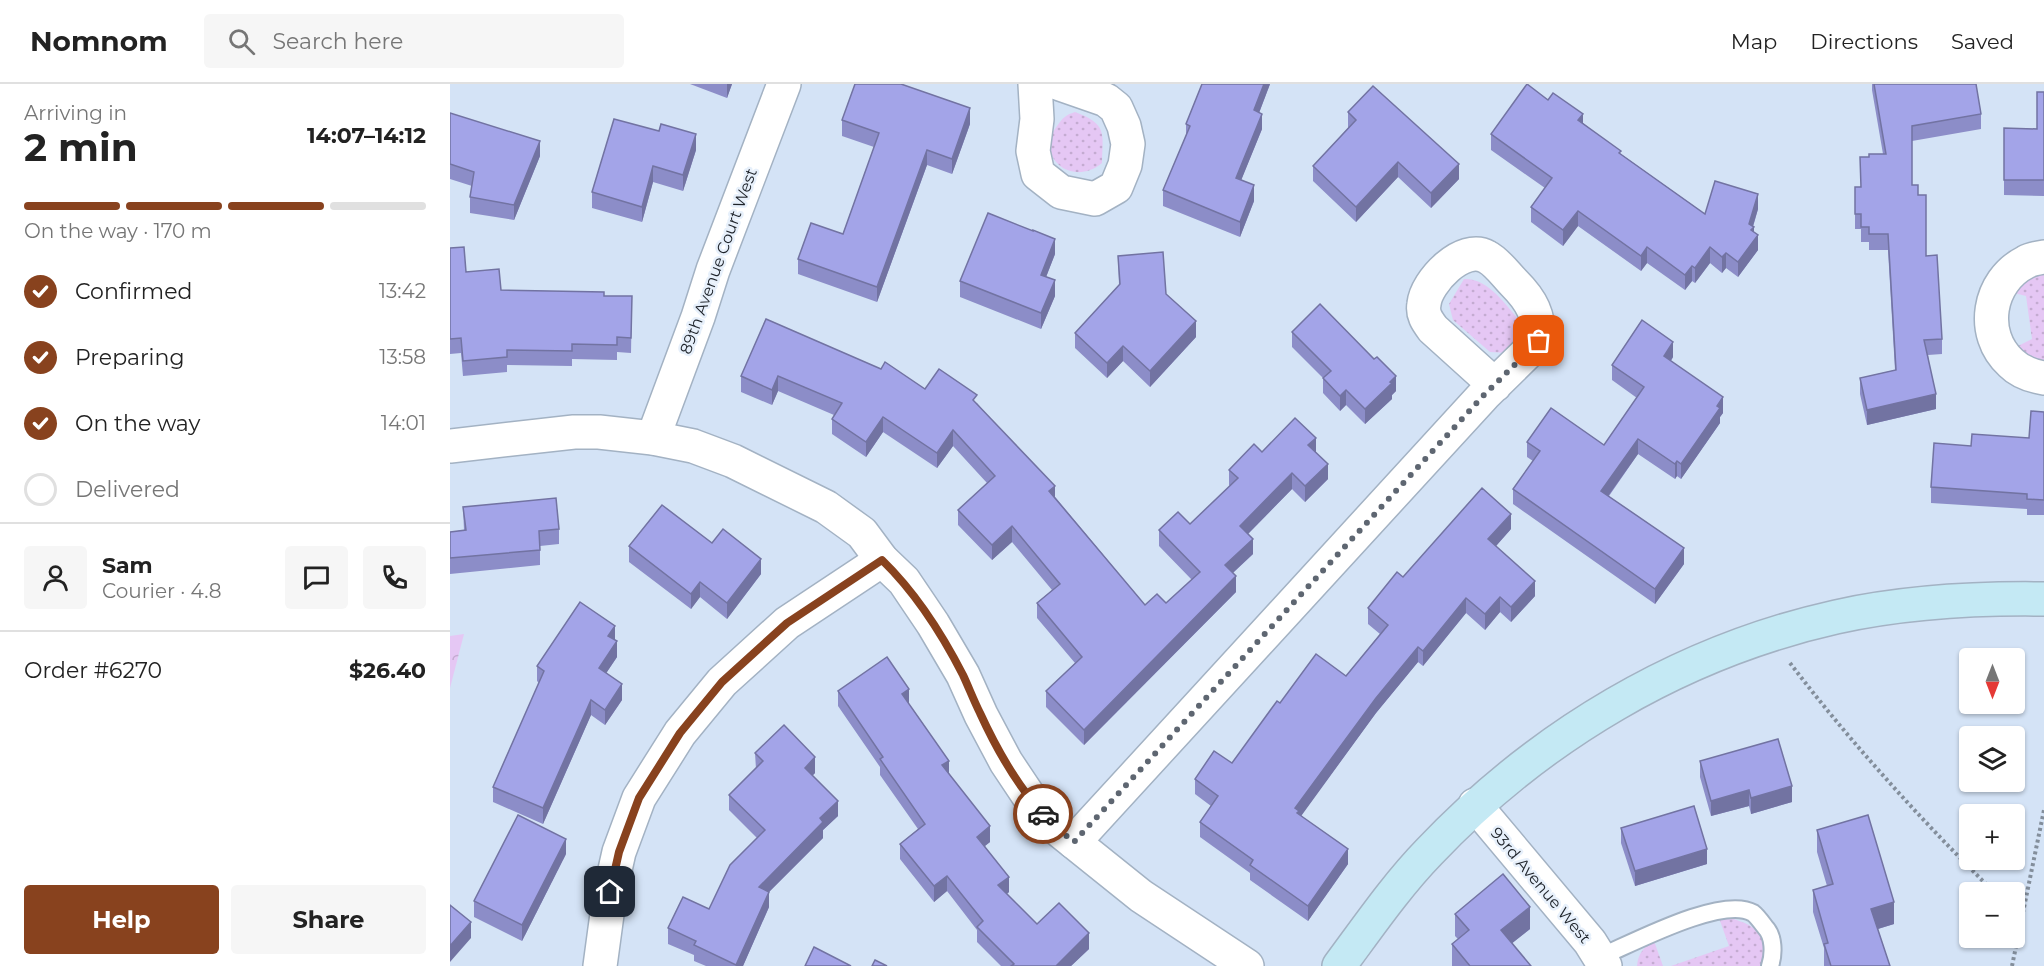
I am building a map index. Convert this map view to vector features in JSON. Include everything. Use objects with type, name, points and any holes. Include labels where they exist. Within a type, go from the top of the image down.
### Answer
[{"type":"street","name":"89th Avenue Court West","points":[[653,438],[698,317],[712,270],[784,84]]},
{"type":"street","points":[[1035,84],[1037,118],[1033,151],[1038,174],[1061,192],[1095,199],[1116,187],[1125,165],[1128,144],[1124,126],[1116,108],[1106,100],[1060,84]]},
{"type":"street","points":[[2044,257],[2027,261],[2010,273],[1998,288],[1992,307],[1991,327],[1998,347],[2011,363],[2028,375],[2044,378]]},
{"type":"street","points":[[1074,842],[1495,385]]},
{"type":"street","points":[[450,446],[574,432],[599,432],[653,438],[693,446],[733,461],[816,502],[862,533],[882,560],[904,581],[963,675],[1006,762],[1034,804],[1055,827],[1141,896],[1247,966]]},
{"type":"street","points":[[600,966],[610,892],[619,852],[639,798],[680,733],[722,682],[787,623],[882,560]]},
{"type":"street","points":[[1339,966],[1427,853],[1475,805],[1525,764],[1572,730],[1672,673],[1770,636],[1837,617],[1951,600],[2044,599]]},
{"type":"street","name":"93rd Avenue West","points":[[1475,805],[1590,942],[1602,962]]},
{"type":"lane","points":[[1602,962],[1693,916],[1729,909],[1752,913],[1771,932],[1773,958],[1770,966]]},
{"type":"path","points":[[1770,636],[1829,714],[1984,882]]},
{"type":"path","points":[[2025,905],[2044,810]]},
{"type":"path","points":[[2012,966],[2016,948]]},
{"type":"green space","points":[[1075,112],[1093,121],[1101,130],[1102,163],[1091,170],[1079,172],[1060,166],[1053,158],[1050,148],[1051,138],[1057,126],[1064,117]]},
{"type":"green space","points":[[2044,267],[2044,368],[2012,349],[2032,339],[2026,296],[2010,292]]},
{"type":"green space","points":[[1464,279],[1473,280],[1489,288],[1521,322],[1523,331],[1521,339],[1509,353],[1490,352],[1453,320],[1449,304]]},
{"type":"green space","points":[[464,634],[450,688],[450,636]]},
{"type":"green space","points":[[1726,917],[1745,923],[1758,932],[1764,946],[1761,966],[1671,966],[1729,946],[1719,918]]},
{"type":"green space","points":[[1654,941],[1663,966],[1637,966],[1642,951]]},
{"type":"building","points":[[855,84],[901,84],[970,108],[952,159],[927,150],[877,287],[798,259],[811,223],[843,234],[879,133],[842,120]]},
{"type":"building","points":[[1202,84],[1264,84],[1254,110],[1262,114],[1236,178],[1254,185],[1240,222],[1163,190],[1190,126],[1186,124]]},
{"type":"building","points":[[1527,84],[1548,100],[1553,93],[1583,114],[1578,120],[1621,151],[1619,153],[1705,214],[1715,181],[1758,194],[1749,224],[1754,227],[1751,230],[1758,235],[1738,262],[1726,253],[1722,257],[1710,247],[1695,268],[1692,266],[1685,275],[1647,247],[1641,256],[1578,211],[1563,230],[1531,207],[1552,178],[1491,134]]},
{"type":"building","points":[[1874,84],[1976,84],[1981,114],[1912,126],[1912,185],[1918,185],[1918,195],[1926,195],[1926,256],[1937,255],[1942,339],[1924,340],[1936,394],[1867,410],[1860,378],[1896,370],[1888,234],[1869,234],[1869,227],[1861,227],[1861,214],[1855,214],[1855,187],[1861,187],[1860,157],[1869,157],[1869,154],[1886,154]]},
{"type":"building","points":[[1373,86],[1459,164],[1431,193],[1398,162],[1356,207],[1313,166],[1356,120],[1348,112]]},
{"type":"building","points":[[2037,92],[2044,92],[2044,180],[2004,180],[2004,128],[2037,129]]},
{"type":"building","points":[[450,113],[540,141],[514,205],[470,197],[474,172],[450,164]]},
{"type":"building","points":[[614,119],[659,131],[661,124],[696,134],[683,175],[653,166],[642,207],[592,192]]},
{"type":"building","points":[[988,213],[1055,239],[1041,275],[1055,280],[1041,313],[960,281]]},
{"type":"building","points":[[464,247],[466,272],[499,269],[501,290],[604,292],[604,296],[632,296],[631,338],[617,337],[617,345],[572,344],[572,351],[507,350],[507,357],[463,361],[461,338],[450,339],[450,248]]},
{"type":"building","points":[[1163,252],[1166,294],[1196,321],[1150,371],[1123,346],[1107,363],[1075,333],[1120,284],[1118,256]]},
{"type":"building","points":[[1320,304],[1374,359],[1377,357],[1396,376],[1390,382],[1392,383],[1365,409],[1346,390],[1340,396],[1323,378],[1331,371],[1292,332]]},
{"type":"building","points":[[766,319],[881,369],[885,362],[925,389],[939,369],[977,395],[973,400],[1055,486],[1049,491],[1145,605],[1157,594],[1166,603],[1200,572],[1159,530],[1178,512],[1190,524],[1238,478],[1229,470],[1254,444],[1262,452],[1295,418],[1316,438],[1308,445],[1328,464],[1305,486],[1292,473],[1240,526],[1253,539],[1225,565],[1236,576],[1084,730],[1046,691],[1082,657],[1037,603],[1060,584],[1012,526],[992,545],[958,510],[995,476],[953,430],[937,453],[883,417],[866,442],[832,419],[842,403],[778,376],[772,390],[741,376]]},
{"type":"building","points":[[1642,320],[1673,342],[1664,356],[1723,397],[1717,406],[1720,408],[1681,464],[1677,461],[1675,464],[1638,439],[1601,491],[1684,548],[1655,589],[1513,489],[1540,451],[1527,442],[1551,408],[1604,445],[1644,387],[1612,365]]},
{"type":"building","points":[[2031,411],[2044,412],[2044,500],[2027,499],[2027,494],[1931,487],[1934,443],[1971,446],[1972,434],[2029,438]]},
{"type":"building","points":[[1482,488],[1511,514],[1488,539],[1535,581],[1511,607],[1500,597],[1485,614],[1466,598],[1423,651],[1418,647],[1376,698],[1295,808],[1299,811],[1297,813],[1348,849],[1308,906],[1250,865],[1253,860],[1200,822],[1218,796],[1195,779],[1214,751],[1232,763],[1277,701],[1280,703],[1316,654],[1346,676],[1388,625],[1368,608],[1397,572],[1403,577]]},
{"type":"building","points":[[556,498],[559,529],[539,531],[540,550],[450,558],[450,532],[466,530],[463,507]]},
{"type":"building","points":[[662,505],[712,543],[723,529],[761,559],[727,603],[700,582],[691,594],[629,546]]},
{"type":"building","points":[[580,602],[615,626],[608,636],[617,641],[599,668],[622,684],[605,710],[591,700],[543,808],[493,787],[544,671],[537,666]]},
{"type":"building","points":[[887,657],[909,689],[902,694],[949,761],[942,765],[990,826],[977,837],[1009,877],[998,885],[1037,924],[1059,903],[1089,933],[1056,966],[1011,966],[1014,964],[977,927],[983,921],[947,876],[934,886],[900,844],[925,824],[880,759],[883,757],[838,691]]},
{"type":"building","points":[[784,725],[815,757],[805,768],[838,801],[820,818],[823,822],[759,887],[769,892],[736,965],[694,945],[696,941],[668,928],[683,897],[709,909],[730,865],[765,830],[729,795],[763,761],[755,753]]},
{"type":"building","points":[[1778,739],[1792,786],[1751,798],[1749,790],[1711,801],[1700,761]]},
{"type":"building","points":[[1694,806],[1707,849],[1635,871],[1621,828]]},
{"type":"building","points":[[518,815],[566,839],[522,925],[474,901]]},
{"type":"building","points":[[1868,815],[1894,902],[1871,909],[1890,966],[1831,966],[1824,944],[1828,943],[1813,890],[1833,884],[1817,830]]},
{"type":"building","points":[[1503,874],[1530,907],[1501,930],[1531,966],[1470,966],[1452,944],[1469,930],[1455,914]]},
{"type":"building","points":[[450,905],[471,922],[450,946]]},
{"type":"building","points":[[814,947],[851,966],[805,966]]},
{"type":"building","points":[[875,960],[887,966],[872,966]]},
{"type":"way so far","points":[[1043,814],[1074,842],[1484,395],[1539,341]]},
{"type":"route","points":[[610,892],[619,852],[639,798],[680,733],[722,682],[787,623],[882,560],[904,581],[933,624],[963,675],[1006,762],[1043,814]]}]
